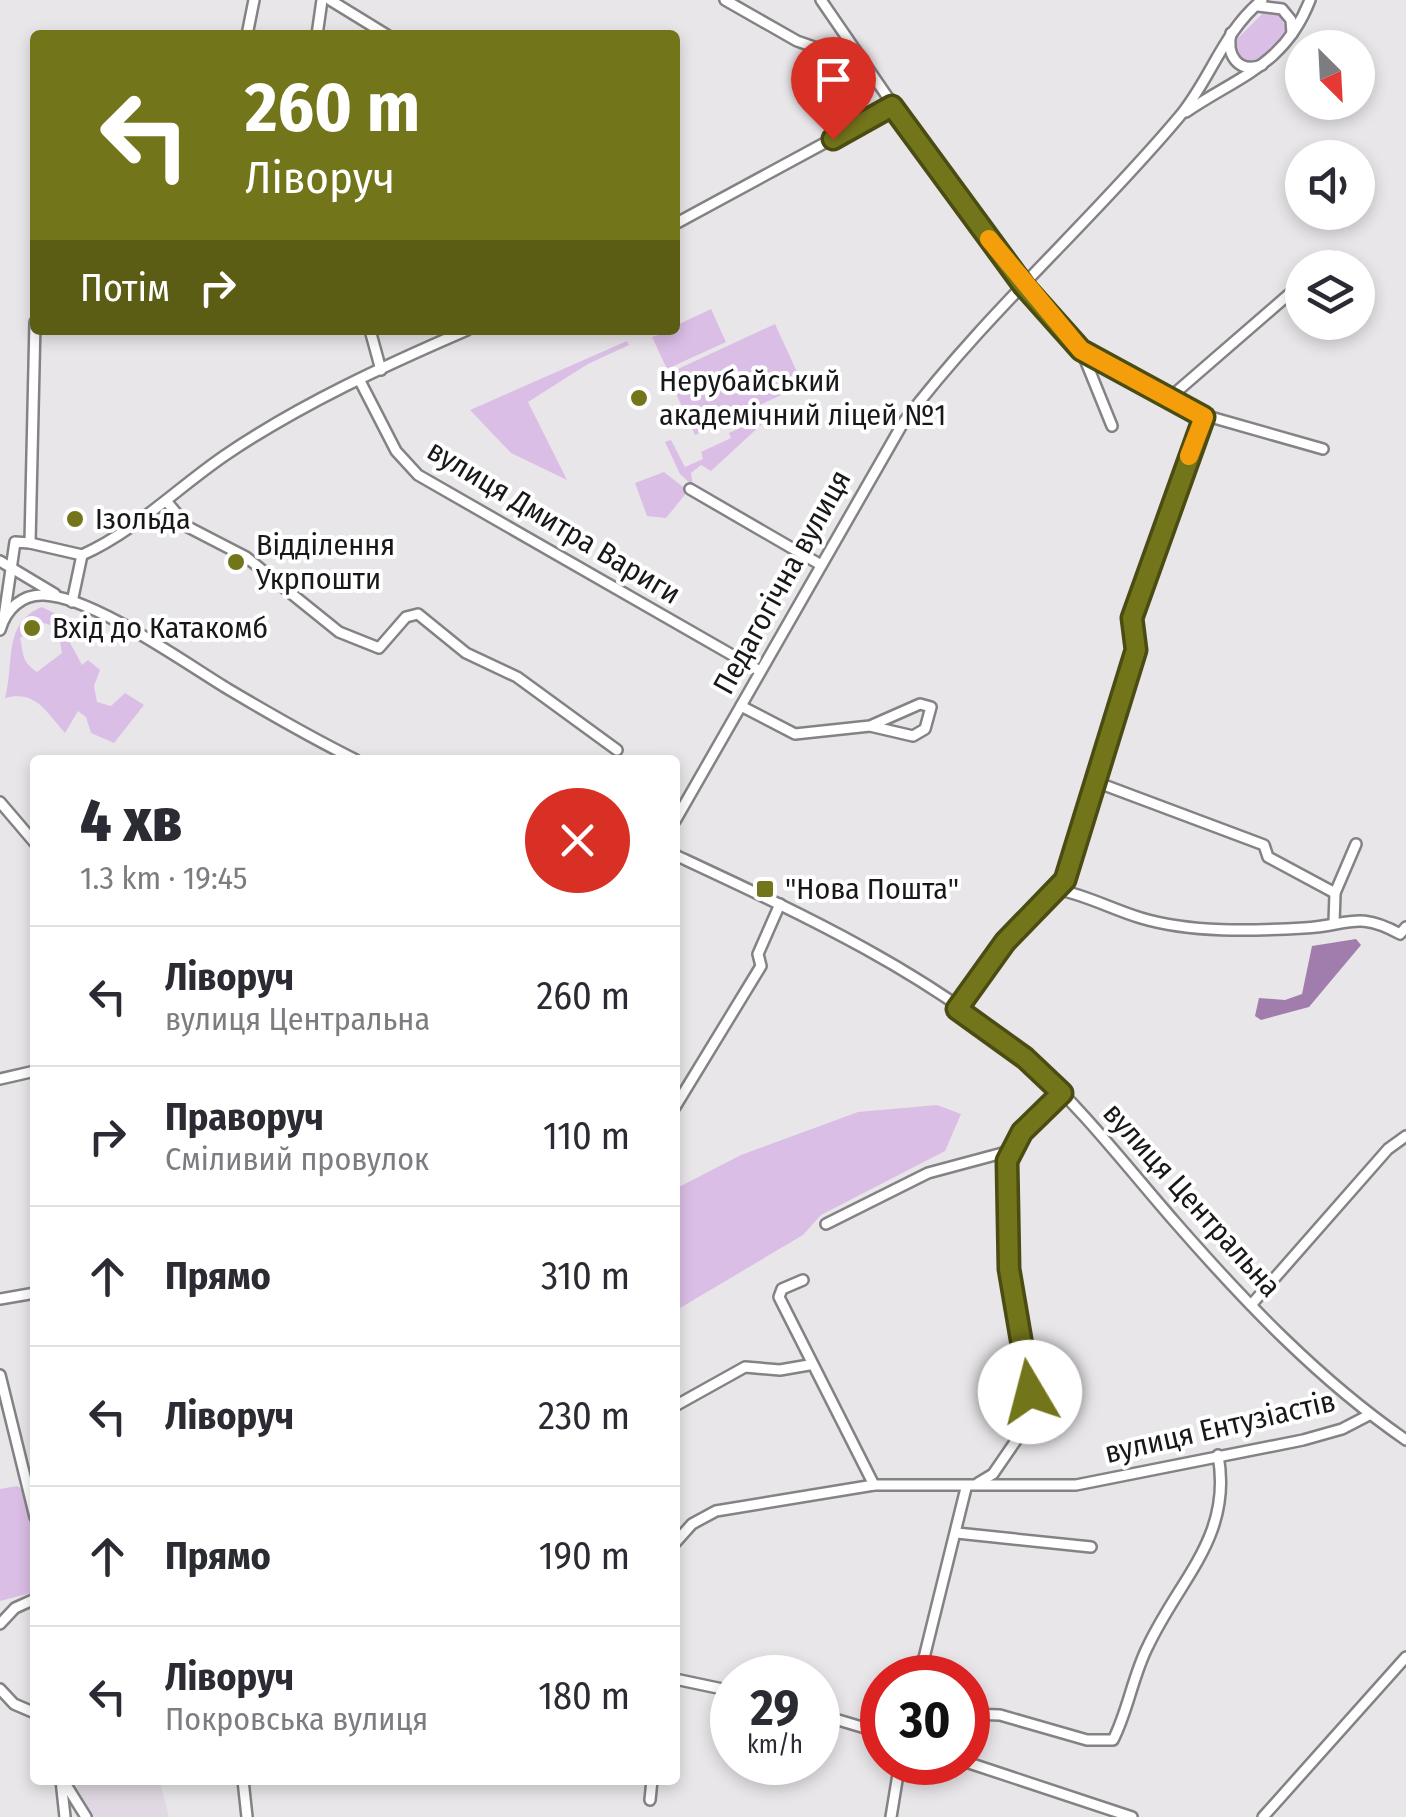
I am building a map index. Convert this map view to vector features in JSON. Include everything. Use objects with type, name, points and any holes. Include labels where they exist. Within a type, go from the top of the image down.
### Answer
[{"type":"street","points":[[248,30],[254,0]]},
{"type":"street","points":[[319,30],[322,0]]},
{"type":"street","points":[[330,0],[379,30]]},
{"type":"street","points":[[725,0],[797,41],[864,64]]},
{"type":"street","points":[[820,0],[1024,286],[1081,350],[1204,417],[1323,449]]},
{"type":"street","points":[[1180,116],[1231,30],[1262,0]]},
{"type":"street","points":[[1295,30],[1310,0]]},
{"type":"street","points":[[1253,8],[1266,4],[1282,8],[1291,20],[1291,30]]},
{"type":"street","points":[[1231,30],[1229,49],[1234,61],[1247,68],[1265,64]]},
{"type":"street","points":[[1180,116],[1265,64],[1285,43]]},
{"type":"street","points":[[680,221],[892,106]]},
{"type":"street","name":"Педагогічна вулиця","points":[[680,812],[903,423],[1180,116]]},
{"type":"street","points":[[1167,400],[1285,299]]},
{"type":"street","points":[[30,543],[35,335]]},
{"type":"street","points":[[371,335],[381,370]]},
{"type":"street","points":[[66,600],[82,555],[167,502],[227,454],[360,380],[457,335]]},
{"type":"street","points":[[1081,350],[1112,426]]},
{"type":"street","name":"вулиця Дмитра Вариги","points":[[360,380],[396,451],[418,474],[760,672]]},
{"type":"street","points":[[957,1009],[1005,942],[1060,890],[1136,650],[1132,618],[1204,417]]},
{"type":"street","points":[[690,489],[821,564]]},
{"type":"street","points":[[167,502],[188,527],[246,557],[339,632],[379,648],[406,616],[418,614],[466,653],[517,677],[617,750]]},
{"type":"street","points":[[0,630],[4,618],[5,564],[15,542],[82,555]]},
{"type":"street","points":[[5,564],[66,600],[134,632],[346,755]]},
{"type":"street","points":[[4,618],[15,604],[32,596],[66,600]]},
{"type":"street","points":[[741,706],[795,734],[870,726],[920,704],[931,707],[925,729],[913,736],[870,726]]},
{"type":"street","points":[[1096,782],[1264,845],[1268,857],[1335,892]]},
{"type":"street","points":[[0,802],[30,836]]},
{"type":"street","points":[[1334,923],[1335,892],[1356,844]]},
{"type":"street","name":"вулиця Центральна","points":[[680,858],[857,942],[1025,1058],[1062,1093],[1251,1305],[1370,1415],[1406,1440]]},
{"type":"street","points":[[1060,890],[1145,919],[1176,924],[1232,929],[1304,928],[1358,918],[1375,919],[1400,934],[1406,928]]},
{"type":"street","points":[[680,1100],[761,966],[758,954],[780,904]]},
{"type":"street","points":[[0,1079],[30,1072]]},
{"type":"street","points":[[826,1224],[928,1173],[1010,1151],[1062,1093]]},
{"type":"street","points":[[1251,1305],[1388,1148],[1405,1138]]},
{"type":"street","points":[[978,1484],[993,1474],[1017,1439],[1032,1381],[1009,1269],[1010,1151]]},
{"type":"street","points":[[803,1280],[782,1289],[779,1297],[809,1364],[874,1485]]},
{"type":"street","points":[[0,1299],[30,1293]]},
{"type":"street","points":[[680,1403],[745,1367],[780,1370],[809,1364]]},
{"type":"street","points":[[0,1375],[30,1497]]},
{"type":"street","name":"вулиця Ентузіастів","points":[[680,1532],[716,1511],[874,1485],[1076,1485],[1303,1440],[1342,1429],[1370,1415]]},
{"type":"street","points":[[990,1715],[1088,1740],[1112,1740],[1147,1646],[1212,1542],[1219,1518],[1218,1455]]},
{"type":"street","points":[[925,1655],[966,1488]]},
{"type":"street","points":[[957,1533],[1091,1547]]},
{"type":"street","points":[[0,1624],[15,1608],[30,1601]]},
{"type":"street","points":[[1263,1817],[1406,1657]]},
{"type":"street","points":[[680,1681],[710,1687]]},
{"type":"street","points":[[0,1689],[14,1704],[30,1711]]},
{"type":"street","points":[[990,1770],[1132,1817]]},
{"type":"street","points":[[62,1785],[65,1817]]},
{"type":"street","points":[[65,1785],[86,1817]]},
{"type":"street","points":[[243,1785],[246,1817]]},
{"type":"street","points":[[650,1800],[652,1785]]},
{"type":"street","points":[[891,1817],[896,1785]]},
{"type":"shaded area","points":[[1266,10],[1278,11],[1286,30],[1264,59],[1246,61],[1237,53],[1236,40]]},
{"type":"shaded area","points":[[711,309],[726,342],[667,369],[652,337],[680,335],[680,324]]},
{"type":"shaded area","points":[[775,324],[803,385],[695,435],[667,374]]},
{"type":"shaded area","points":[[627,341],[629,345],[588,364],[528,402],[567,480],[511,453],[470,410]]},
{"type":"shaded area","points":[[759,419],[762,424],[711,471],[701,465],[691,473],[693,486],[680,474],[665,442],[671,440],[685,467],[703,459],[701,452],[731,438],[729,433]]},
{"type":"shaded area","points":[[664,472],[688,491],[666,518],[647,516],[635,483]]},
{"type":"shaded area","points":[[42,607],[54,613],[82,665],[88,660],[100,670],[94,686],[97,702],[111,706],[125,693],[144,705],[114,743],[91,733],[86,717],[78,711],[65,733],[33,700],[5,698],[15,634],[29,614]],"holes":[[[44,623],[50,625],[50,633],[59,636],[62,653],[37,672],[26,661],[20,638]]]},
{"type":"shaded area","points":[[1356,939],[1361,945],[1309,1007],[1261,1020],[1255,1016],[1259,998],[1285,1000],[1302,994],[1312,946]]},
{"type":"shaded area","points":[[937,1105],[961,1114],[945,1151],[821,1215],[803,1235],[680,1308],[680,1186],[741,1155],[858,1112]]},
{"type":"shaded area","points":[[17,1486],[30,1504],[30,1593],[0,1601],[0,1489]]},
{"type":"shaded area","points":[[70,1785],[161,1785],[169,1817],[84,1817]]},
{"type":"slow traffic","points":[[989,239],[1024,286],[1081,350],[1146,389],[1204,417],[1189,456]]},
{"type":"place","name":"Нерубайський академічний ліцей №1","points":[[639,398]]},
{"type":"place","name":"Ізольда","points":[[75,519]]},
{"type":"place","name":"Відділення Укрпошти","points":[[236,562]]},
{"type":"place","name":"Вхід до Катакомб","points":[[32,628]]},
{"type":"place","name":"\"Нова Пошта\"","points":[[765,889]]},
{"type":"route","points":[[833,139],[892,106],[1024,286],[1081,350],[1146,389],[1204,417],[1132,618],[1136,650],[1065,880],[1060,890],[1005,942],[957,1009],[1025,1058],[1062,1093],[1022,1132],[1007,1161],[1009,1269],[1032,1381],[1030,1392]]}]
